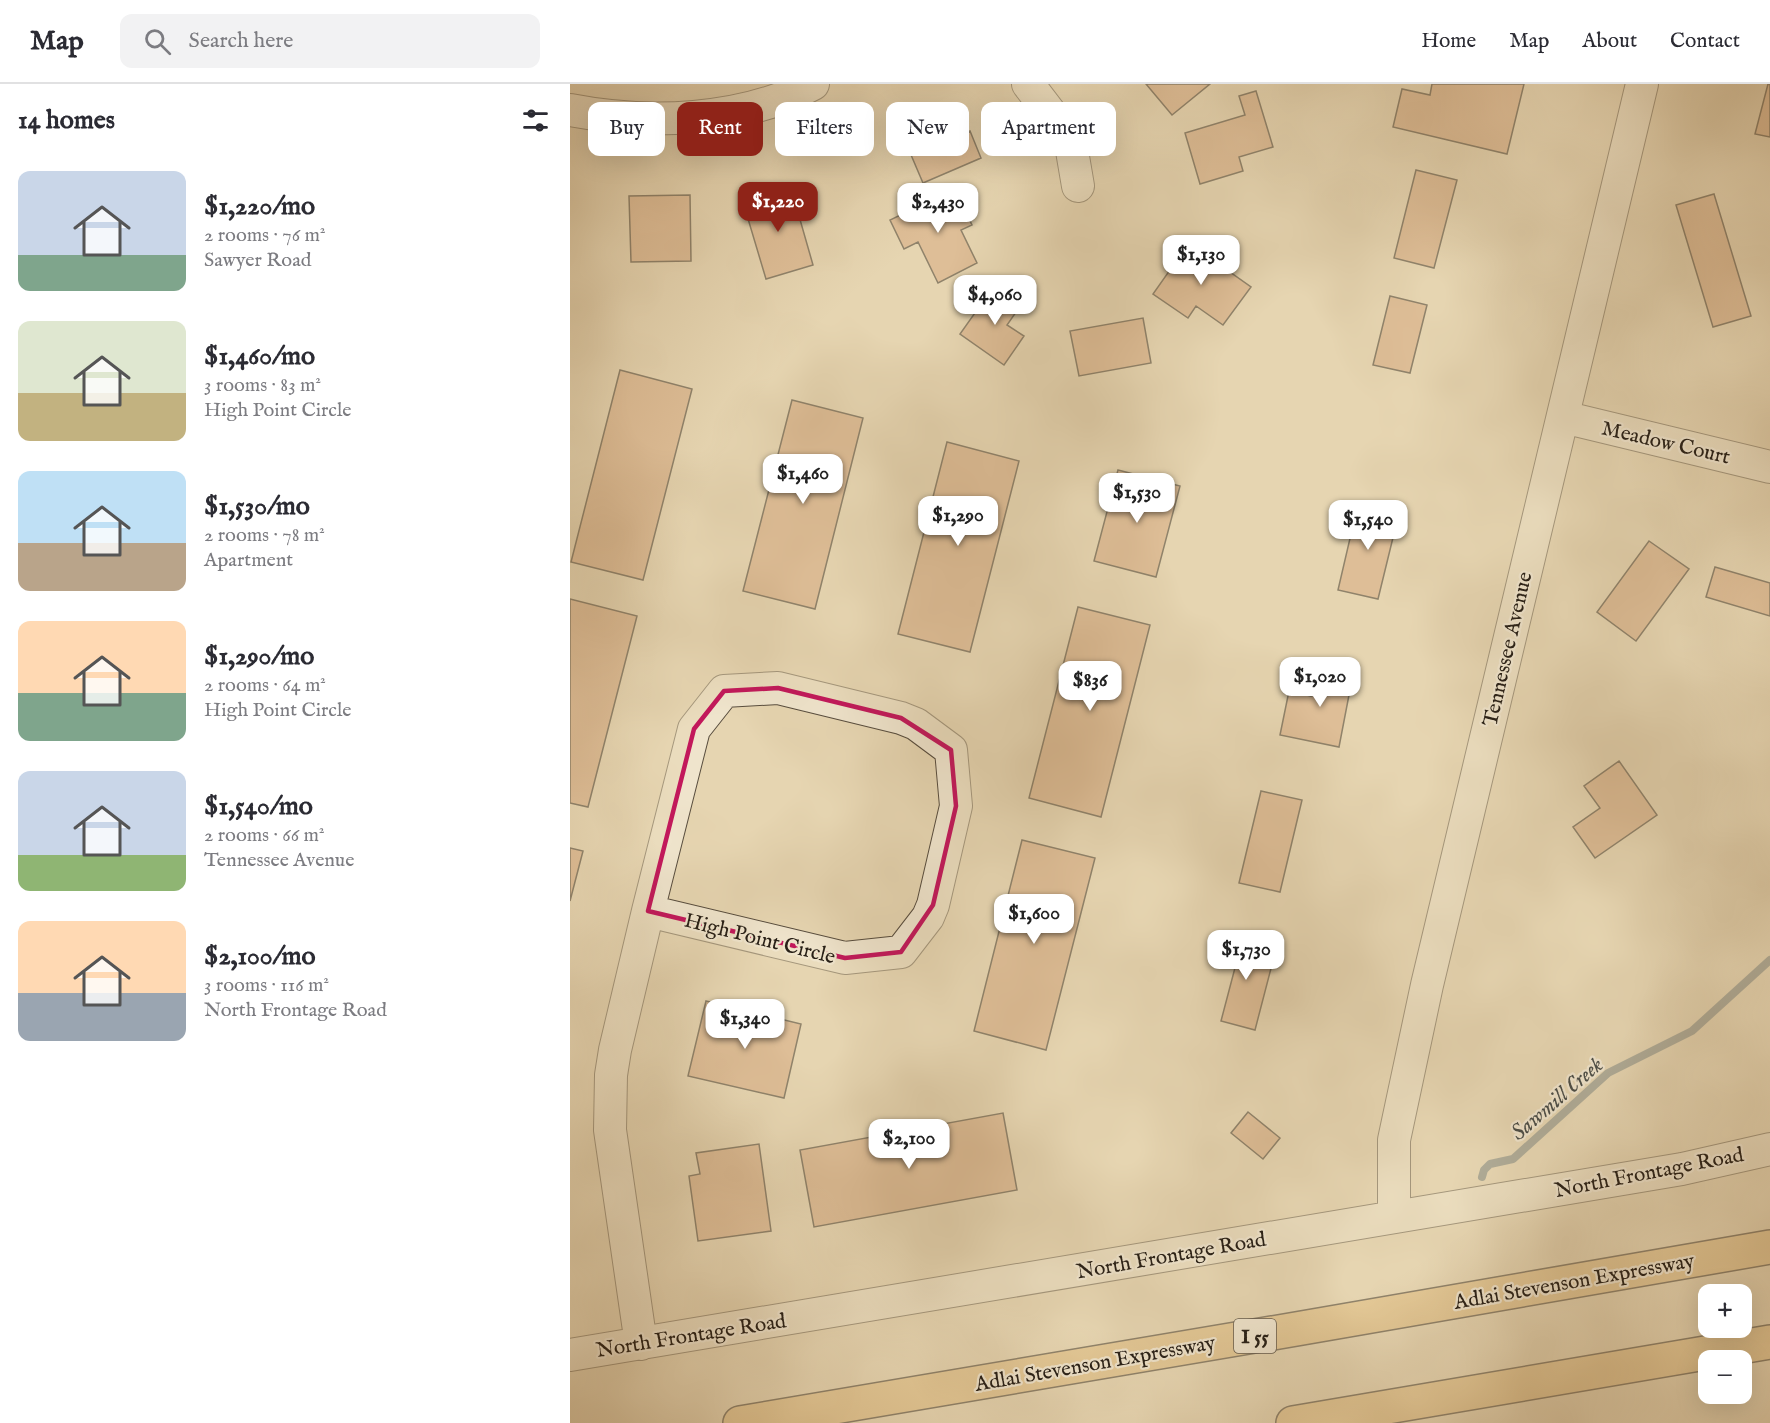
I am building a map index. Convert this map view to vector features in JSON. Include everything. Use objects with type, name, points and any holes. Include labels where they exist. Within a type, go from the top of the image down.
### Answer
[{"type":"highway","name":"Adlai Stevenson Expressway","points":[[740,1423],[1770,1247]]},
{"type":"highway","points":[[1293,1423],[1770,1342]]},
{"type":"street","points":[[570,110],[632,119],[699,116],[756,106],[813,84]]},
{"type":"street","points":[[1028,84],[1070,139],[1078,186]]},
{"type":"street","name":"Tennessee Avenue","points":[[1394,1217],[1394,1140],[1427,985],[1642,84]]},
{"type":"street","name":"Meadow Court","points":[[1563,417],[1770,467]]},
{"type":"street","name":"High Point Circle","points":[[641,1344],[609,1130],[611,1075],[648,911],[694,729],[724,691],[777,688],[901,718],[916,724],[951,750],[956,806],[933,905],[928,917],[901,952],[845,958],[648,911]]},
{"type":"street","name":"North Frontage Road","points":[[570,1355],[1682,1169],[1770,1149]]},
{"type":"highlighted area","points":[[778,688],[901,718],[951,750],[956,806],[933,905],[901,952],[845,958],[648,911],[694,729],[724,691]]},
{"type":"building","points":[[1146,84],[1210,84],[1172,115]]},
{"type":"building","points":[[1432,84],[1524,84],[1507,154],[1393,127],[1402,89],[1430,95]]},
{"type":"building","points":[[1768,84],[1770,84],[1770,137],[1755,134]]},
{"type":"building","points":[[1256,91],[1273,147],[1239,157],[1243,171],[1200,184],[1185,133],[1245,115],[1239,96]]},
{"type":"building","points":[[970,131],[981,158],[923,183],[911,156],[969,156]]},
{"type":"building","points":[[1416,170],[1457,180],[1434,268],[1394,258]]},
{"type":"building","points":[[791,188],[813,265],[766,279],[743,202]]},
{"type":"building","points":[[954,189],[972,225],[961,230],[977,263],[938,283],[918,242],[904,249],[890,220]]},
{"type":"building","points":[[1714,194],[1751,316],[1713,327],[1676,205]]},
{"type":"building","points":[[690,195],[691,261],[631,262],[629,196]]},
{"type":"building","points":[[1189,243],[1251,287],[1223,325],[1196,306],[1188,318],[1153,294]]},
{"type":"building","points":[[994,286],[1021,305],[1007,325],[1024,336],[1004,365],[960,334]]},
{"type":"building","points":[[1390,296],[1427,305],[1410,373],[1373,365]]},
{"type":"building","points":[[1143,318],[1151,363],[1079,376],[1070,331]]},
{"type":"building","points":[[620,370],[692,389],[643,580],[571,562]]},
{"type":"building","points":[[792,400],[863,418],[815,609],[743,591]]},
{"type":"building","points":[[947,442],[1019,461],[970,652],[898,634]]},
{"type":"building","points":[[1118,470],[1180,486],[1156,577],[1094,561]]},
{"type":"building","points":[[1358,504],[1399,513],[1378,599],[1338,590]]},
{"type":"building","points":[[1649,541],[1689,569],[1636,641],[1597,612]]},
{"type":"building","points":[[1715,567],[1770,583],[1770,616],[1706,597]]},
{"type":"building","points":[[570,599],[637,616],[588,807],[570,803]]},
{"type":"building","points":[[1078,607],[1150,625],[1101,817],[1029,798]]},
{"type":"building","points":[[1318,663],[1354,669],[1339,747],[1280,735],[1289,691],[1311,696]]},
{"type":"building","points":[[1619,761],[1657,815],[1595,858],[1573,827],[1600,808],[1584,786]]},
{"type":"building","points":[[1261,791],[1302,800],[1280,892],[1239,883]]},
{"type":"building","points":[[1022,840],[1095,858],[1046,1050],[974,1031]]},
{"type":"building","points":[[570,848],[583,851],[570,901]]},
{"type":"building","points":[[1226,936],[1276,949],[1255,1030],[1221,1021],[1236,964],[1220,960]]},
{"type":"building","points":[[706,1001],[801,1024],[784,1098],[688,1076]]},
{"type":"building","points":[[1248,1112],[1280,1138],[1263,1159],[1231,1133]]},
{"type":"building","points":[[1003,1113],[1017,1190],[814,1227],[800,1150]]},
{"type":"building","points":[[759,1144],[771,1231],[698,1241],[689,1176],[700,1174],[696,1153]]},
{"type":"waterway","name":"Sawmill Creek","points":[[1482,1177],[1484,1170],[1490,1164],[1513,1159],[1608,1073],[1692,1031],[1770,960]]}]
